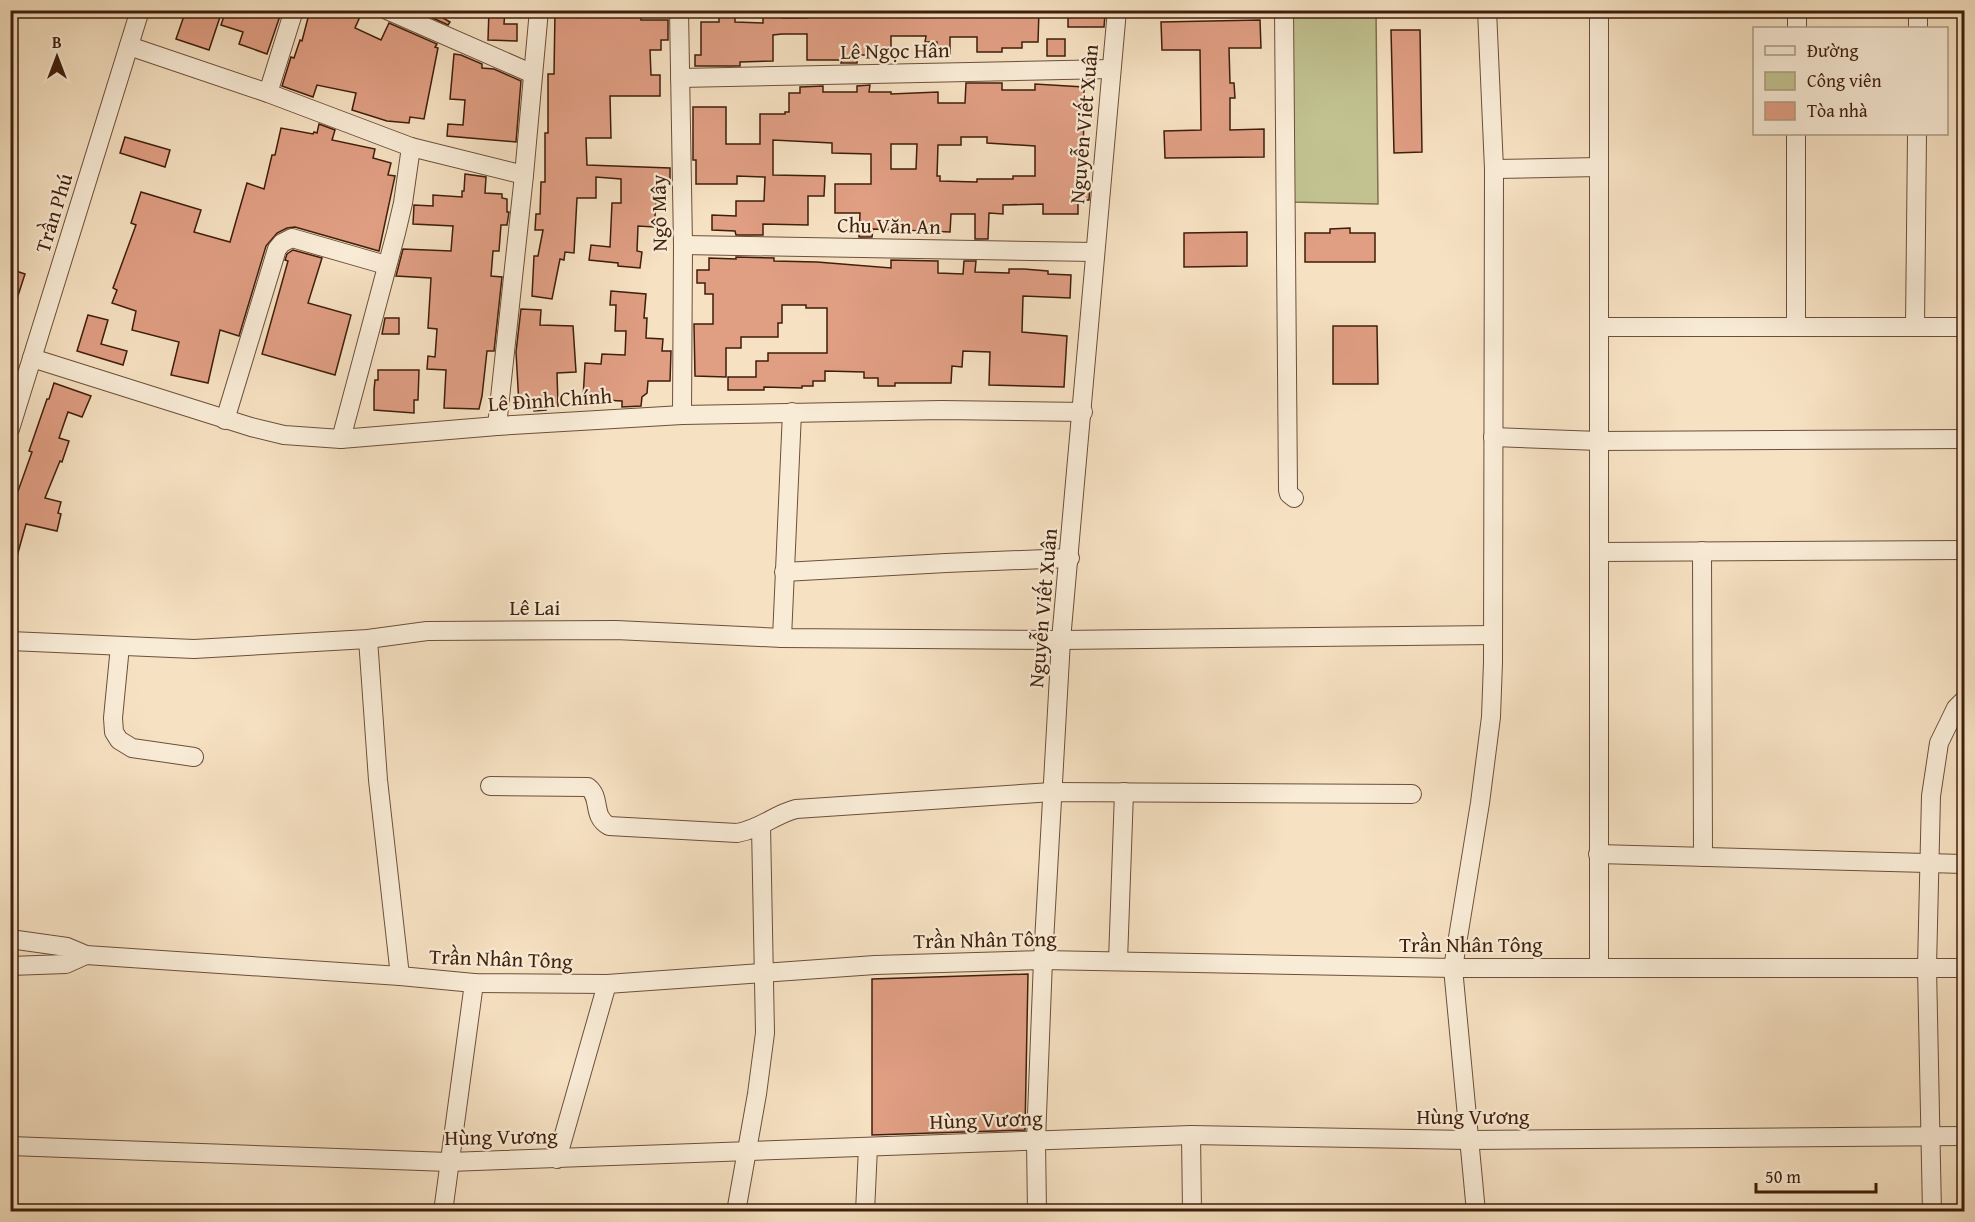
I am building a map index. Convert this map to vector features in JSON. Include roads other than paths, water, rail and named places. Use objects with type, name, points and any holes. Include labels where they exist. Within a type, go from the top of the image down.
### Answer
[{"type":"street","name":"Trần Phú","points":[[10,429],[140,10]]},
{"type":"street","points":[[268,93],[294,10]]},
{"type":"street","points":[[387,10],[533,74]]},
{"type":"street","points":[[497,426],[539,10]]},
{"type":"street","name":"Ngô Mây","points":[[679,10],[682,414]]},
{"type":"street","name":"Nguyễn Viết Xuân","points":[[1037,1212],[1036,1141],[1043,960],[1061,640],[1117,10]]},
{"type":"street","points":[[1284,10],[1288,490],[1294,498]]},
{"type":"street","points":[[1476,1212],[1453,968],[1480,802],[1491,717],[1494,168],[1487,10]]},
{"type":"street","points":[[1599,10],[1599,968]]},
{"type":"street","points":[[1797,10],[1797,27]]},
{"type":"street","points":[[1918,10],[1918,27]]},
{"type":"street","points":[[129,46],[268,93],[411,147],[524,175]]},
{"type":"street","name":"Lê Ngọc Hân","points":[[680,78],[1111,69]]},
{"type":"street","points":[[1796,135],[1796,327]]},
{"type":"street","points":[[1915,327],[1917,135]]},
{"type":"street","points":[[341,439],[403,203],[411,147]]},
{"type":"street","points":[[1494,168],[1599,167]]},
{"type":"street","points":[[225,420],[277,249],[282,243],[292,238],[386,265]]},
{"type":"street","name":"Chu Văn An","points":[[682,245],[1095,252]]},
{"type":"street","points":[[1599,327],[1965,327]]},
{"type":"street","name":"Lê Đình Chính","points":[[33,358],[225,420],[284,435],[341,439],[682,414],[941,410],[1083,412]]},
{"type":"street","points":[[782,638],[792,412]]},
{"type":"street","points":[[1493,437],[1599,441],[1965,439]]},
{"type":"street","points":[[1599,552],[1965,550]]},
{"type":"street","points":[[1702,551],[1703,857]]},
{"type":"street","points":[[784,572],[1070,558]]},
{"type":"street","name":"Lê Lai","points":[[10,641],[194,649],[368,639],[427,631],[616,630],[782,638],[1061,640],[1493,635]]},
{"type":"street","points":[[368,639],[378,780],[400,976]]},
{"type":"street","points":[[120,646],[113,718],[114,732],[119,740],[132,748],[194,757]]},
{"type":"street","points":[[1932,1212],[1927,967],[1931,796],[1939,743],[1956,708],[1965,700]]},
{"type":"street","points":[[490,786],[588,788],[592,790],[597,814],[602,822],[609,826],[737,833],[751,831],[774,817],[795,809],[1052,792],[1412,794]]},
{"type":"street","points":[[1118,961],[1124,792]]},
{"type":"street","points":[[736,1212],[765,1033],[761,826]]},
{"type":"street","points":[[1598,854],[1965,864]]},
{"type":"street","name":"Trần Nhân Tông","points":[[10,939],[67,947],[86,956],[400,976],[474,983],[607,984],[875,965],[1043,960],[1453,968],[1965,968]]},
{"type":"street","points":[[10,966],[66,964],[86,956]]},
{"type":"street","points":[[443,1212],[474,983]]},
{"type":"street","points":[[557,1159],[607,984]]},
{"type":"street","points":[[1191,1135],[1192,1212]]},
{"type":"street","name":"Hùng Vương","points":[[10,1146],[449,1162],[1191,1135],[1469,1140],[1965,1136]]},
{"type":"street","points":[[865,1212],[868,1147]]}]
